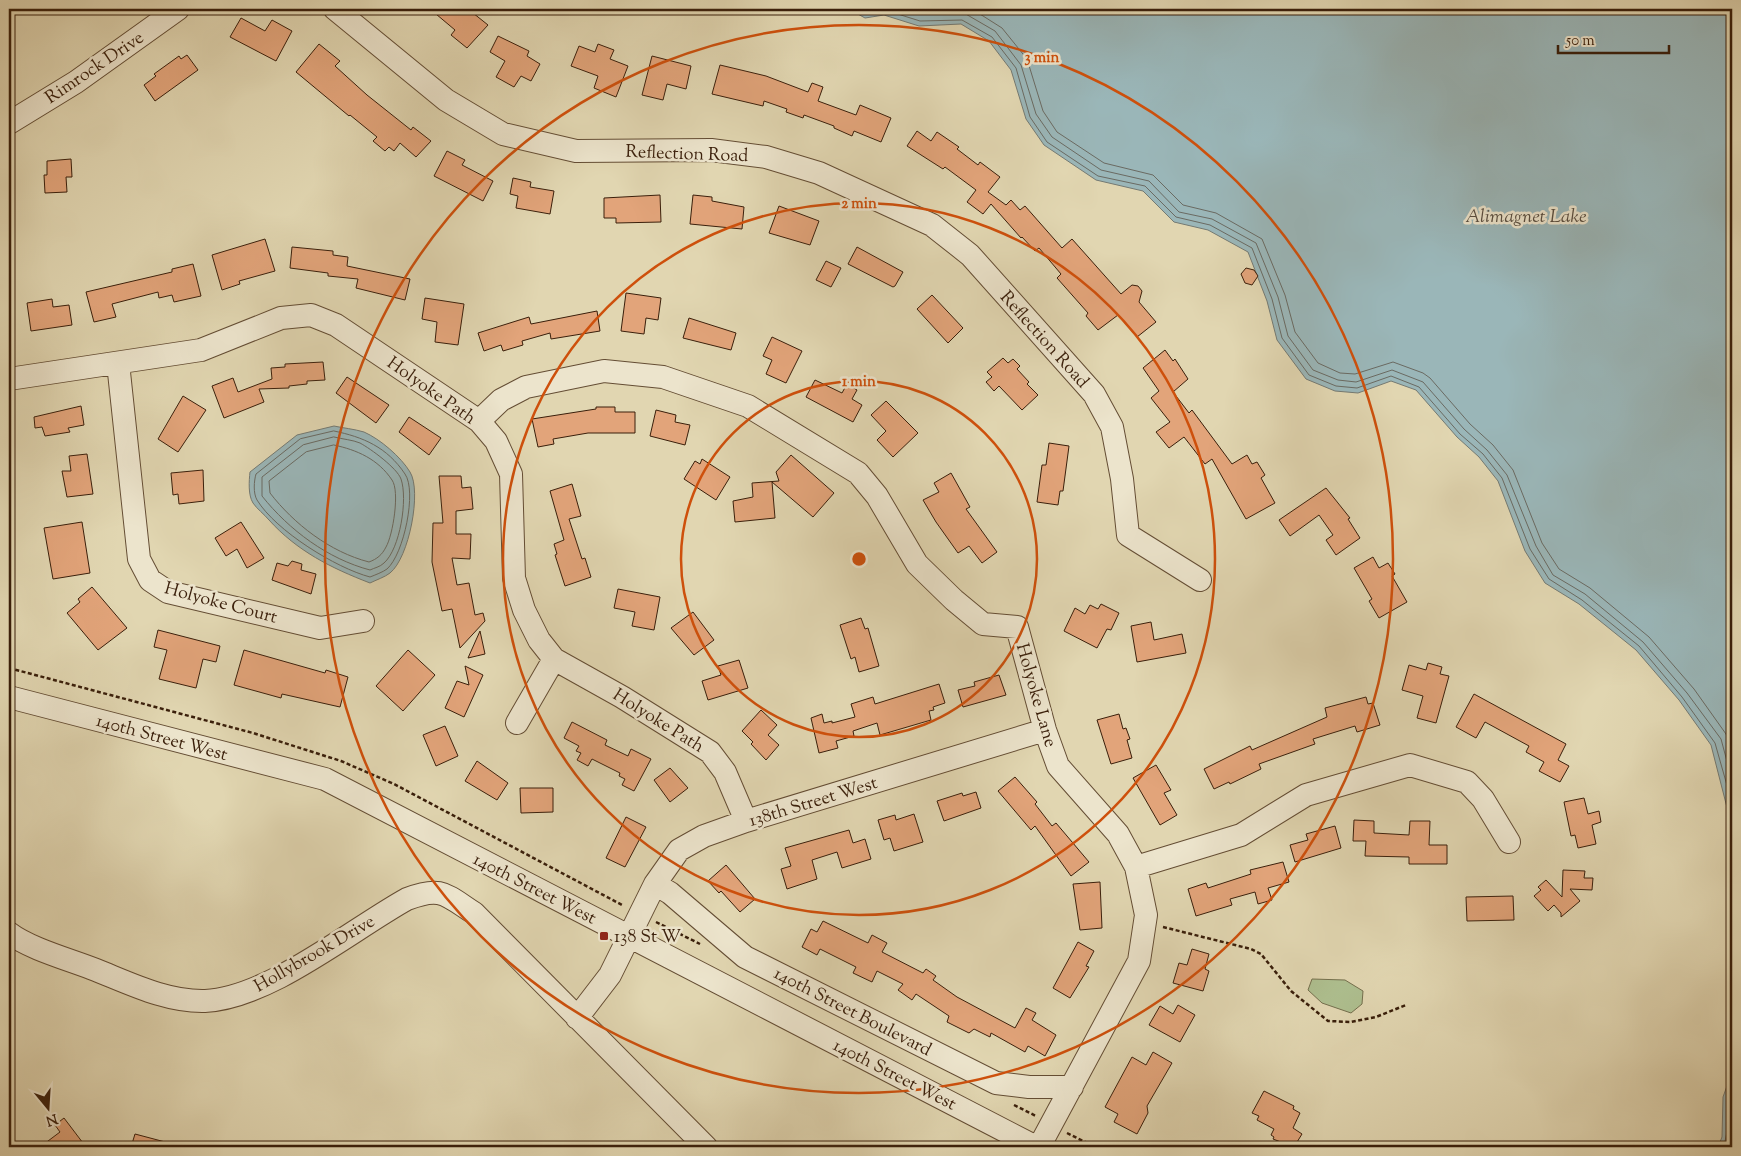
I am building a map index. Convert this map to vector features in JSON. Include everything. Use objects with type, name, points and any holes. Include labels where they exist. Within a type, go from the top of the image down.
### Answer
[{"type":"street","name":"Rimrock Drive","points":[[9,123],[76,82],[178,9]]},
{"type":"street","name":"Reflection Road","points":[[336,9],[446,100],[504,134],[576,151],[711,150],[766,157],[819,173],[932,225],[970,255],[1094,394],[1112,427],[1122,479],[1128,535],[1200,580]]},
{"type":"street","name":"Holyoke Path","points":[[9,379],[201,350],[281,318],[312,315],[336,325],[479,421],[496,441],[511,474],[514,578],[524,610],[540,640],[554,659],[622,697],[710,752],[725,772],[746,821]]},
{"type":"street","name":"Holyoke Court","points":[[118,363],[139,559],[150,580],[168,592],[320,628],[363,621]]},
{"type":"street","name":"Holyoke Lane","points":[[479,421],[501,400],[526,387],[604,371],[663,377],[748,406],[858,473],[877,496],[917,564],[954,600],[983,624],[1017,627],[1045,730],[1058,766],[1118,834],[1136,867],[1146,915],[1139,961],[1038,1147]]},
{"type":"street","points":[[518,723],[554,659]]},
{"type":"street","name":"140th Street West","points":[[9,697],[325,779],[1038,1147]]},
{"type":"street","name":"138th Street West","points":[[577,1018],[610,975],[655,884],[679,850],[704,836],[746,821],[1045,730]]},
{"type":"street","points":[[1136,867],[1241,835],[1306,795],[1410,765],[1466,782],[1483,799],[1509,842]]},
{"type":"street","name":"140th Street Boulevard","points":[[655,884],[670,893],[745,957],[996,1083],[1029,1087],[1072,1087]]},
{"type":"street","name":"Hollybrook Drive","points":[[9,933],[146,991],[174,998],[204,1001],[234,997],[265,984],[309,960],[372,919],[407,899],[429,891],[446,894],[474,913],[706,1147]]},
{"type":"path","points":[[1145,924],[1251,949],[1261,954],[1291,992],[1328,1021],[1350,1022],[1376,1017],[1406,1005]]},
{"type":"path","points":[[1065,1132],[1095,1147]]},
{"type":"green space","points":[[1312,979],[1345,980],[1363,991],[1362,1004],[1351,1013],[1322,1003],[1308,990]]},
{"type":"water","name":"Alimagnet Lake","points":[[849,9],[1732,9],[1732,827],[1711,745],[1679,700],[1636,650],[1579,604],[1545,583],[1525,551],[1498,481],[1479,457],[1457,437],[1416,390],[1391,381],[1358,393],[1335,391],[1306,379],[1277,340],[1267,301],[1248,252],[1208,230],[1174,222],[1143,191],[1096,180],[1044,145],[1026,119],[1011,70],[989,41],[961,24],[919,26],[884,15],[865,18]]},
{"type":"water","points":[[334,426],[364,432],[377,439],[401,460],[410,472],[413,481],[415,494],[412,524],[403,554],[390,573],[370,583],[328,565],[303,550],[280,531],[253,503],[250,496],[250,472],[297,435]]},
{"type":"water","points":[[1732,1072],[1732,1147],[1718,1147],[1722,1137],[1723,1097]]},
{"type":"building","points":[[430,9],[468,9],[488,25],[467,48],[451,35],[455,30]]},
{"type":"building","points":[[241,18],[265,31],[272,20],[292,31],[276,61],[230,37]]},
{"type":"building","points":[[498,36],[529,51],[527,56],[540,64],[531,81],[521,76],[514,87],[496,77],[505,61],[490,52]]},
{"type":"building","points":[[319,44],[340,61],[335,66],[367,95],[411,130],[413,127],[431,141],[416,157],[400,143],[394,151],[389,147],[385,151],[373,141],[377,137],[296,72]]},
{"type":"building","points":[[598,44],[614,50],[610,59],[628,66],[616,97],[594,88],[598,76],[571,66],[579,46],[595,52]]},
{"type":"building","points":[[187,55],[198,70],[155,101],[144,85],[156,76],[154,74],[179,56],[181,59]]},
{"type":"building","points":[[652,56],[691,66],[686,89],[667,84],[663,100],[642,95]]},
{"type":"building","points":[[720,65],[766,76],[808,92],[812,83],[823,87],[818,101],[856,115],[860,105],[891,118],[881,142],[854,131],[852,136],[834,128],[834,126],[804,115],[803,118],[786,112],[787,109],[764,101],[763,106],[712,94]]},
{"type":"building","points":[[917,131],[931,141],[937,132],[959,147],[957,149],[978,165],[980,162],[1000,177],[988,192],[1006,205],[1011,200],[1020,210],[1025,206],[1062,248],[1072,239],[1121,294],[1132,285],[1138,286],[1142,291],[1139,302],[1156,322],[1137,337],[1118,315],[1098,330],[1086,316],[1088,313],[1057,278],[1061,274],[1039,248],[1035,251],[991,204],[983,214],[967,202],[976,190],[945,167],[943,169],[907,146]]},
{"type":"building","points":[[447,151],[465,160],[462,165],[493,181],[483,201],[434,176]]},
{"type":"building","points":[[71,159],[72,177],[66,177],[67,192],[45,193],[44,175],[47,175],[47,161]]},
{"type":"building","points":[[513,178],[531,182],[530,187],[554,191],[550,214],[516,208],[518,196],[510,194]]},
{"type":"building","points":[[660,195],[661,222],[616,223],[616,218],[604,218],[604,198]]},
{"type":"building","points":[[693,195],[712,197],[712,201],[744,207],[742,229],[690,224]]},
{"type":"building","points":[[779,206],[819,221],[810,245],[769,233]]},
{"type":"building","points":[[265,239],[275,271],[239,281],[240,284],[222,290],[212,255]]},
{"type":"building","points":[[292,247],[333,251],[333,255],[348,257],[347,266],[410,279],[405,300],[356,288],[358,279],[328,276],[328,273],[290,268]]},
{"type":"building","points":[[857,247],[903,272],[895,286],[893,287],[848,264]]},
{"type":"building","points":[[826,261],[841,268],[831,287],[816,280]]},
{"type":"building","points":[[193,264],[201,296],[174,302],[172,295],[159,298],[158,292],[112,304],[116,317],[94,322],[86,292],[172,272],[172,269]]},
{"type":"building","points":[[1246,268],[1254,270],[1258,276],[1252,285],[1245,283],[1241,274]]},
{"type":"building","points":[[626,293],[661,298],[658,320],[646,318],[644,334],[621,331]]},
{"type":"building","points":[[932,295],[963,328],[948,343],[917,309]]},
{"type":"building","points":[[425,298],[464,304],[458,345],[435,342],[437,322],[422,319]]},
{"type":"building","points":[[52,299],[53,307],[69,305],[72,325],[31,331],[27,303]]},
{"type":"building","points":[[597,311],[600,331],[551,339],[550,333],[522,341],[523,345],[503,351],[501,345],[484,351],[478,333],[529,317],[531,324]]},
{"type":"building","points":[[689,318],[736,333],[731,350],[683,338]]},
{"type":"building","points":[[772,337],[802,351],[786,383],[766,374],[772,360],[763,356]]},
{"type":"building","points":[[1165,350],[1173,361],[1175,359],[1188,379],[1173,392],[1189,413],[1192,410],[1232,464],[1247,455],[1252,464],[1257,462],[1265,475],[1261,478],[1275,503],[1246,519],[1212,459],[1205,464],[1184,437],[1169,448],[1156,432],[1170,422],[1151,398],[1159,391],[1143,368]]},
{"type":"building","points":[[1003,358],[1008,363],[1013,359],[1020,366],[1017,369],[1029,382],[1027,384],[1038,395],[1022,410],[999,386],[994,391],[986,382],[992,377],[987,372]]},
{"type":"building","points":[[323,362],[325,380],[307,381],[307,384],[289,386],[289,388],[259,389],[264,402],[224,418],[212,386],[233,378],[238,392],[272,379],[271,368],[285,367],[285,364]]},
{"type":"building","points":[[347,377],[389,405],[376,423],[336,393]]},
{"type":"building","points":[[815,380],[842,393],[847,384],[857,390],[852,399],[862,405],[853,422],[806,397]]},
{"type":"building","points":[[183,396],[206,410],[178,452],[158,439]]},
{"type":"building","points":[[886,401],[918,433],[893,457],[877,440],[886,431],[871,415]]},
{"type":"building","points":[[81,406],[84,425],[68,428],[70,432],[45,436],[42,427],[35,428],[34,417]]},
{"type":"building","points":[[596,407],[615,407],[615,412],[635,412],[635,433],[588,433],[553,439],[554,444],[538,447],[532,419],[596,409]]},
{"type":"building","points":[[656,410],[676,415],[675,422],[690,425],[685,445],[650,436]]},
{"type":"building","points":[[409,417],[441,438],[429,455],[399,432]]},
{"type":"building","points":[[1049,443],[1069,446],[1063,491],[1060,491],[1058,505],[1037,502],[1042,465],[1046,465]]},
{"type":"building","points":[[87,454],[93,494],[67,497],[62,471],[71,471],[69,456]]},
{"type":"building","points":[[791,455],[834,493],[813,517],[772,482],[775,518],[735,522],[733,501],[753,497],[752,483],[779,481],[776,472]]},
{"type":"building","points":[[702,459],[730,477],[716,500],[684,479],[695,461],[700,464]]},
{"type":"building","points":[[203,470],[204,501],[179,504],[178,494],[173,495],[171,473]]},
{"type":"building","points":[[951,473],[970,507],[966,509],[997,552],[982,563],[969,546],[958,553],[923,500],[939,492],[934,483]]},
{"type":"building","points":[[439,476],[461,476],[462,488],[471,487],[473,509],[456,511],[456,534],[471,534],[470,559],[452,558],[457,585],[469,583],[475,615],[483,613],[485,621],[460,648],[452,609],[442,611],[432,562],[433,523],[443,523]]},
{"type":"building","points":[[572,484],[581,516],[569,519],[582,559],[585,558],[591,577],[565,586],[555,555],[557,554],[554,544],[564,540],[550,491]]},
{"type":"building","points":[[1326,488],[1350,518],[1348,519],[1360,538],[1336,555],[1326,540],[1333,535],[1319,515],[1290,536],[1279,520]]},
{"type":"building","points":[[82,522],[90,573],[53,579],[44,528]]},
{"type":"building","points":[[241,522],[264,558],[247,568],[237,549],[226,556],[215,538]]},
{"type":"building","points":[[1373,557],[1379,568],[1388,563],[1395,574],[1392,576],[1407,602],[1379,618],[1369,601],[1372,599],[1354,568]]},
{"type":"building","points":[[292,561],[302,564],[301,570],[316,574],[311,594],[272,580],[277,563],[288,566]]},
{"type":"building","points":[[92,587],[127,628],[98,650],[67,613],[80,602],[78,599]]},
{"type":"building","points":[[618,589],[660,597],[654,630],[632,626],[635,612],[614,608]]},
{"type":"building","points":[[1101,604],[1119,613],[1111,630],[1107,629],[1097,648],[1064,631],[1075,608],[1085,614],[1090,605],[1098,609]]},
{"type":"building","points":[[693,612],[714,640],[694,655],[671,628]]},
{"type":"building","points":[[861,618],[865,629],[868,628],[879,666],[859,672],[855,657],[851,659],[840,625]]},
{"type":"building","points":[[1151,622],[1154,640],[1182,634],[1186,653],[1137,662],[1131,626]]},
{"type":"building","points":[[158,630],[220,646],[216,662],[203,659],[196,688],[159,679],[167,650],[154,647]]},
{"type":"building","points":[[480,631],[485,654],[468,658]]},
{"type":"building","points":[[244,650],[325,673],[326,670],[348,677],[340,707],[282,694],[281,698],[234,685]]},
{"type":"building","points":[[408,650],[435,675],[403,711],[376,686]]},
{"type":"building","points":[[739,660],[748,688],[708,700],[702,681],[721,675],[718,666]]},
{"type":"building","points":[[1428,663],[1442,667],[1440,674],[1449,676],[1436,723],[1417,718],[1423,696],[1402,690],[1409,665],[1426,670]]},
{"type":"building","points":[[465,666],[483,675],[464,717],[445,708],[457,681],[469,685]]},
{"type":"building","points":[[999,675],[1006,695],[963,707],[958,690],[975,686],[974,682]]},
{"type":"building","points":[[939,684],[945,703],[933,707],[934,710],[929,711],[931,720],[880,735],[877,723],[853,731],[854,736],[836,741],[838,748],[819,753],[811,718],[822,714],[824,723],[832,721],[832,723],[855,717],[851,704],[873,697],[875,704]]},
{"type":"building","points":[[1474,694],[1566,744],[1558,760],[1569,766],[1560,782],[1539,771],[1544,762],[1526,752],[1529,746],[1485,722],[1476,738],[1456,727]]},
{"type":"building","points":[[1366,697],[1368,704],[1373,703],[1380,725],[1357,732],[1355,726],[1313,739],[1315,744],[1259,764],[1261,769],[1230,784],[1229,782],[1214,789],[1204,769],[1250,746],[1252,750],[1327,717],[1325,708]]},
{"type":"building","points":[[761,710],[777,725],[768,735],[779,745],[766,760],[742,731]]},
{"type":"building","points":[[1119,714],[1123,729],[1126,728],[1130,739],[1127,740],[1132,758],[1111,764],[1097,720]]},
{"type":"building","points":[[572,722],[607,740],[605,745],[628,756],[631,749],[651,759],[634,791],[622,785],[625,779],[619,776],[620,773],[592,759],[588,766],[577,760],[581,753],[576,751],[579,746],[564,738]]},
{"type":"building","points":[[445,726],[458,756],[436,766],[423,735]]},
{"type":"building","points":[[477,761],[508,783],[497,800],[465,781]]},
{"type":"building","points":[[1156,765],[1171,790],[1164,793],[1177,815],[1160,825],[1133,778]]},
{"type":"building","points":[[670,768],[688,788],[670,802],[654,780]]},
{"type":"building","points":[[1015,777],[1037,802],[1035,804],[1052,826],[1056,823],[1089,862],[1071,876],[1035,826],[1031,830],[998,791]]},
{"type":"building","points":[[520,788],[553,788],[553,812],[521,813]]},
{"type":"building","points":[[976,792],[981,808],[944,821],[937,801],[962,793],[963,796]]},
{"type":"building","points":[[1584,798],[1588,814],[1599,811],[1601,822],[1592,825],[1596,844],[1578,848],[1575,835],[1571,836],[1564,802]]},
{"type":"building","points":[[914,814],[923,842],[894,851],[890,838],[884,840],[878,820],[895,815],[896,820]]},
{"type":"building","points":[[626,817],[646,827],[625,867],[606,858]]},
{"type":"building","points":[[1354,820],[1374,821],[1374,833],[1409,835],[1410,821],[1430,821],[1429,845],[1447,845],[1447,864],[1409,864],[1409,857],[1365,856],[1366,841],[1353,841]]},
{"type":"building","points":[[1335,826],[1341,848],[1295,862],[1290,845],[1308,840],[1306,834]]},
{"type":"building","points":[[849,830],[853,843],[865,839],[871,859],[842,868],[837,852],[812,860],[817,879],[787,889],[781,869],[791,866],[785,848]]},
{"type":"building","points":[[1283,862],[1289,882],[1268,888],[1272,900],[1258,904],[1255,892],[1230,899],[1232,905],[1196,916],[1188,889],[1206,883],[1208,888],[1251,874],[1250,870]]},
{"type":"building","points":[[726,865],[755,899],[740,912],[721,891],[719,893],[708,881]]},
{"type":"building","points":[[1563,870],[1585,871],[1584,878],[1593,878],[1592,890],[1570,889],[1580,901],[1561,917],[1561,913],[1554,905],[1548,911],[1534,896],[1541,890],[1538,887],[1546,880],[1562,897]]},
{"type":"building","points":[[1100,882],[1102,928],[1080,930],[1073,884]]},
{"type":"building","points":[[1513,896],[1514,920],[1467,921],[1466,897]]},
{"type":"building","points":[[823,921],[868,943],[872,935],[887,943],[882,952],[923,973],[926,969],[936,976],[933,980],[957,997],[1015,1028],[1026,1008],[1036,1013],[1032,1020],[1056,1035],[1045,1056],[1028,1046],[1025,1052],[991,1033],[990,1037],[974,1029],[969,1033],[947,1022],[949,1016],[916,994],[912,1000],[898,990],[903,984],[877,971],[872,982],[853,973],[856,967],[820,949],[817,955],[802,947],[811,929],[817,932]]},
{"type":"building","points":[[1078,942],[1094,951],[1086,966],[1089,967],[1070,998],[1053,988]]},
{"type":"building","points":[[1192,949],[1209,954],[1205,969],[1209,971],[1203,991],[1173,983],[1179,963],[1187,965]]},
{"type":"building","points":[[1178,1005],[1195,1015],[1180,1042],[1149,1025],[1160,1006],[1173,1014]]},
{"type":"building","points":[[1153,1052],[1172,1063],[1147,1106],[1148,1113],[1137,1134],[1114,1122],[1118,1114],[1105,1107],[1132,1057],[1146,1065]]},
{"type":"building","points":[[1264,1091],[1294,1106],[1293,1109],[1300,1113],[1293,1128],[1302,1134],[1294,1147],[1273,1139],[1274,1137],[1271,1135],[1274,1129],[1257,1120],[1259,1116],[1252,1113]]},
{"type":"building","points":[[64,1118],[86,1147],[40,1147],[60,1132],[55,1125]]},
{"type":"building","points":[[135,1134],[169,1143],[169,1147],[131,1147]]},
{"type":"place","name":"138 St W","points":[[604,936]]}]
